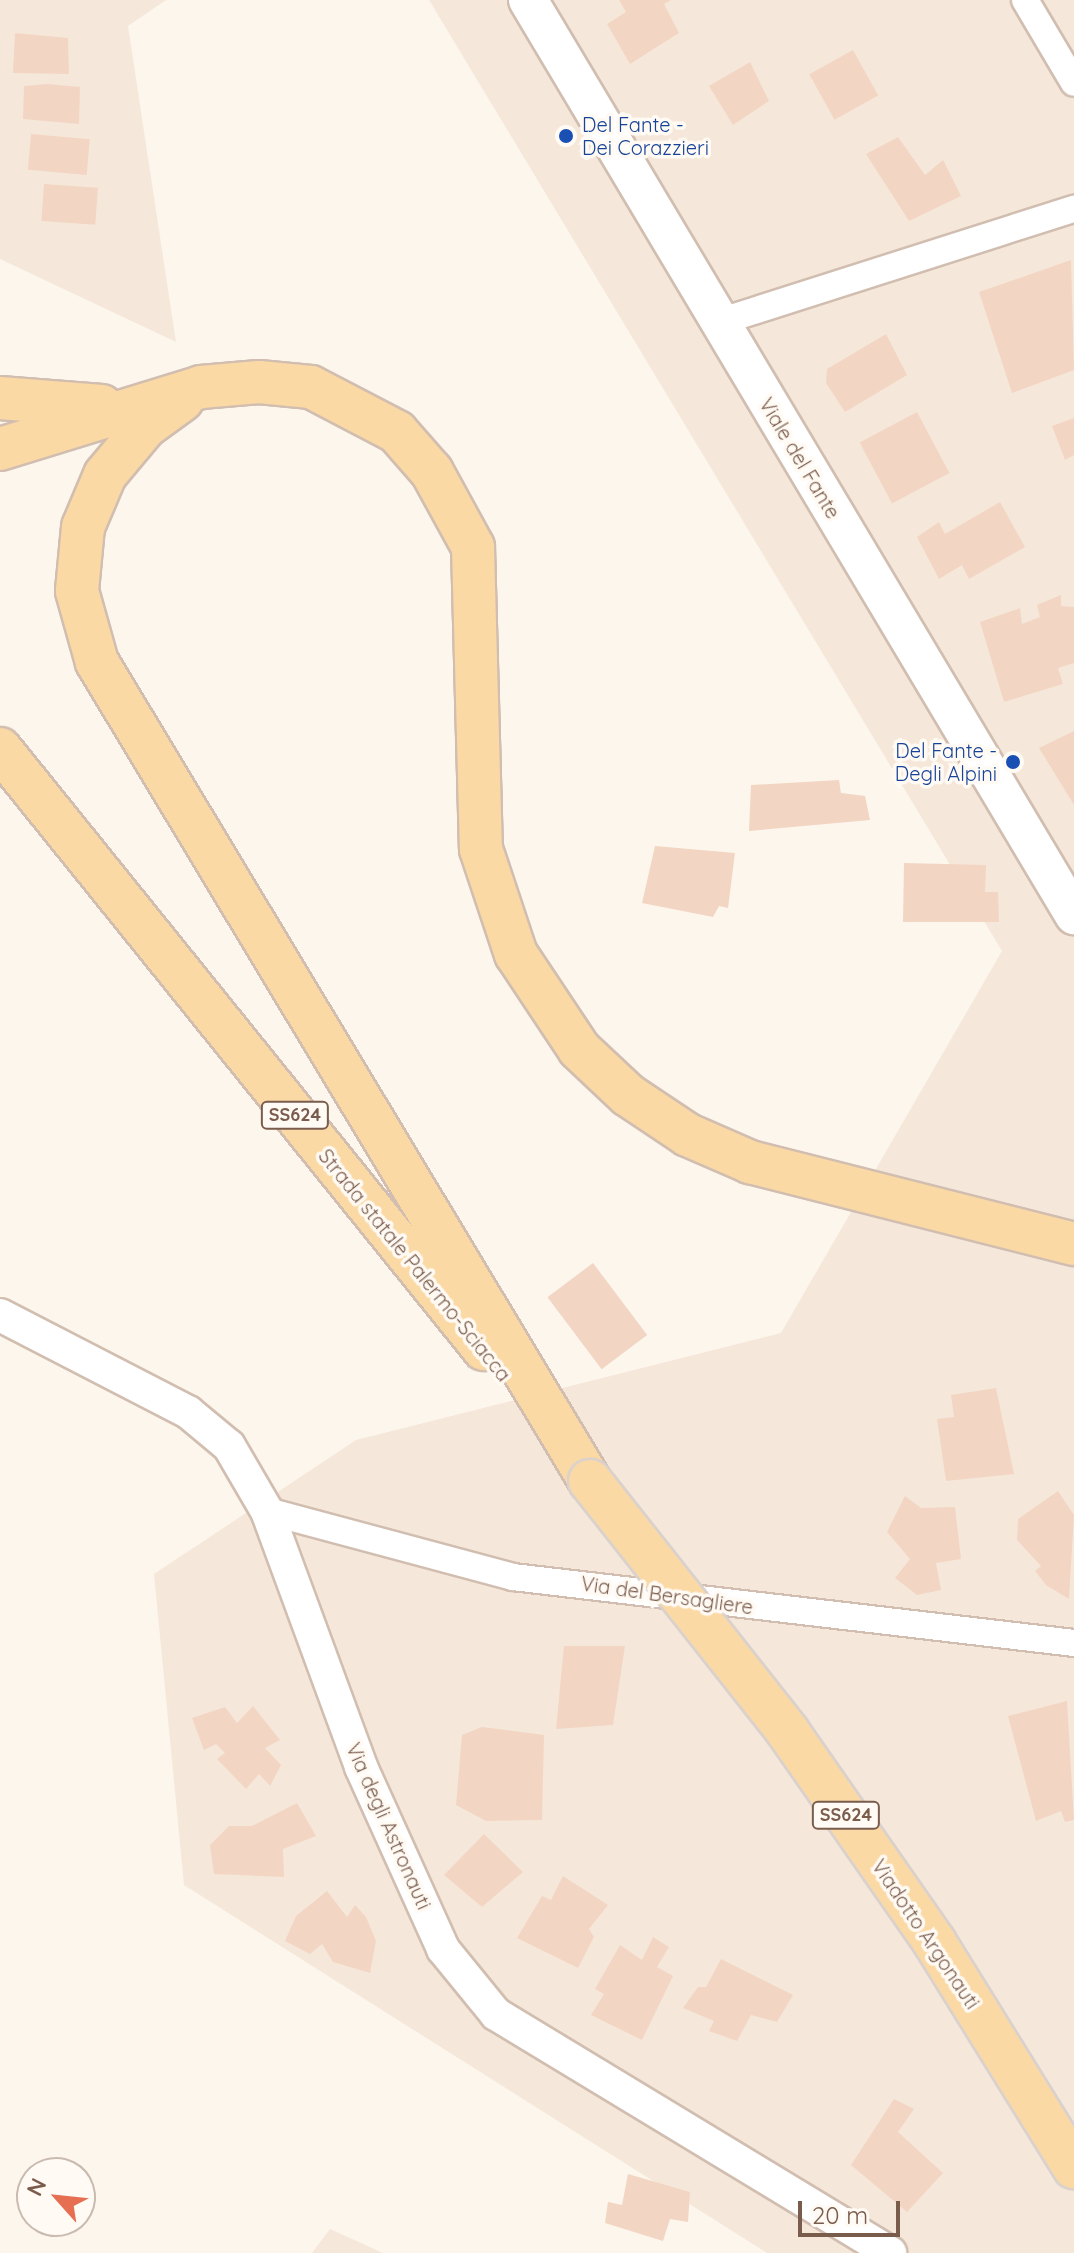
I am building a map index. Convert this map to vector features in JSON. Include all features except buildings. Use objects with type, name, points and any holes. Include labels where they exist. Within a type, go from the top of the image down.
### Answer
[{"type":"main road","name":"Viale del Fante","points":[[528,0],[1074,915]]},
{"type":"main road","points":[[201,387],[145,427],[105,475],[83,527],[77,591],[97,662],[590,1481]]},
{"type":"main road","points":[[0,449],[45,420],[135,406],[201,387],[311,387],[397,432],[432,472],[473,547],[476,795],[493,900],[541,998],[579,1049],[628,1095],[688,1135],[845,1190],[1012,1223],[1074,1244]]},
{"type":"main road","points":[[0,398],[45,420]]},
{"type":"main road","name":"Strada statale Palermo-Sciacca","points":[[0,749],[590,1481]]},
{"type":"main road","points":[[1012,1223],[1074,1222]]},
{"type":"main road","name":"Viadotto Argonauti","points":[[590,1481],[796,1744],[935,1943],[1074,2167]]},
{"type":"street","points":[[1025,0],[1074,83]]},
{"type":"street","points":[[719,322],[1074,209]]},
{"type":"street","name":"Via degli Astronauti","points":[[0,1315],[188,1412],[229,1446],[267,1511],[361,1767],[443,1949],[496,2014],[890,2253]]},
{"type":"street","name":"Via del Bersagliere","points":[[267,1511],[513,1577],[1074,1643]]},
{"type":"shaded area","points":[[0,0],[166,0],[128,26],[176,342],[0,259]]},
{"type":"shaded area","points":[[429,0],[1074,0],[1074,2253],[767,2253],[184,1885],[154,1574],[356,1440],[781,1333],[1002,951]]},
{"type":"shaded area","points":[[330,2229],[383,2253],[312,2253]]},
{"type":"place","name":"Del Fante - Dei Corazzieri","points":[[566,136]]},
{"type":"place","name":"Del Fante - Degli Alpini","points":[[1013,762]]}]
